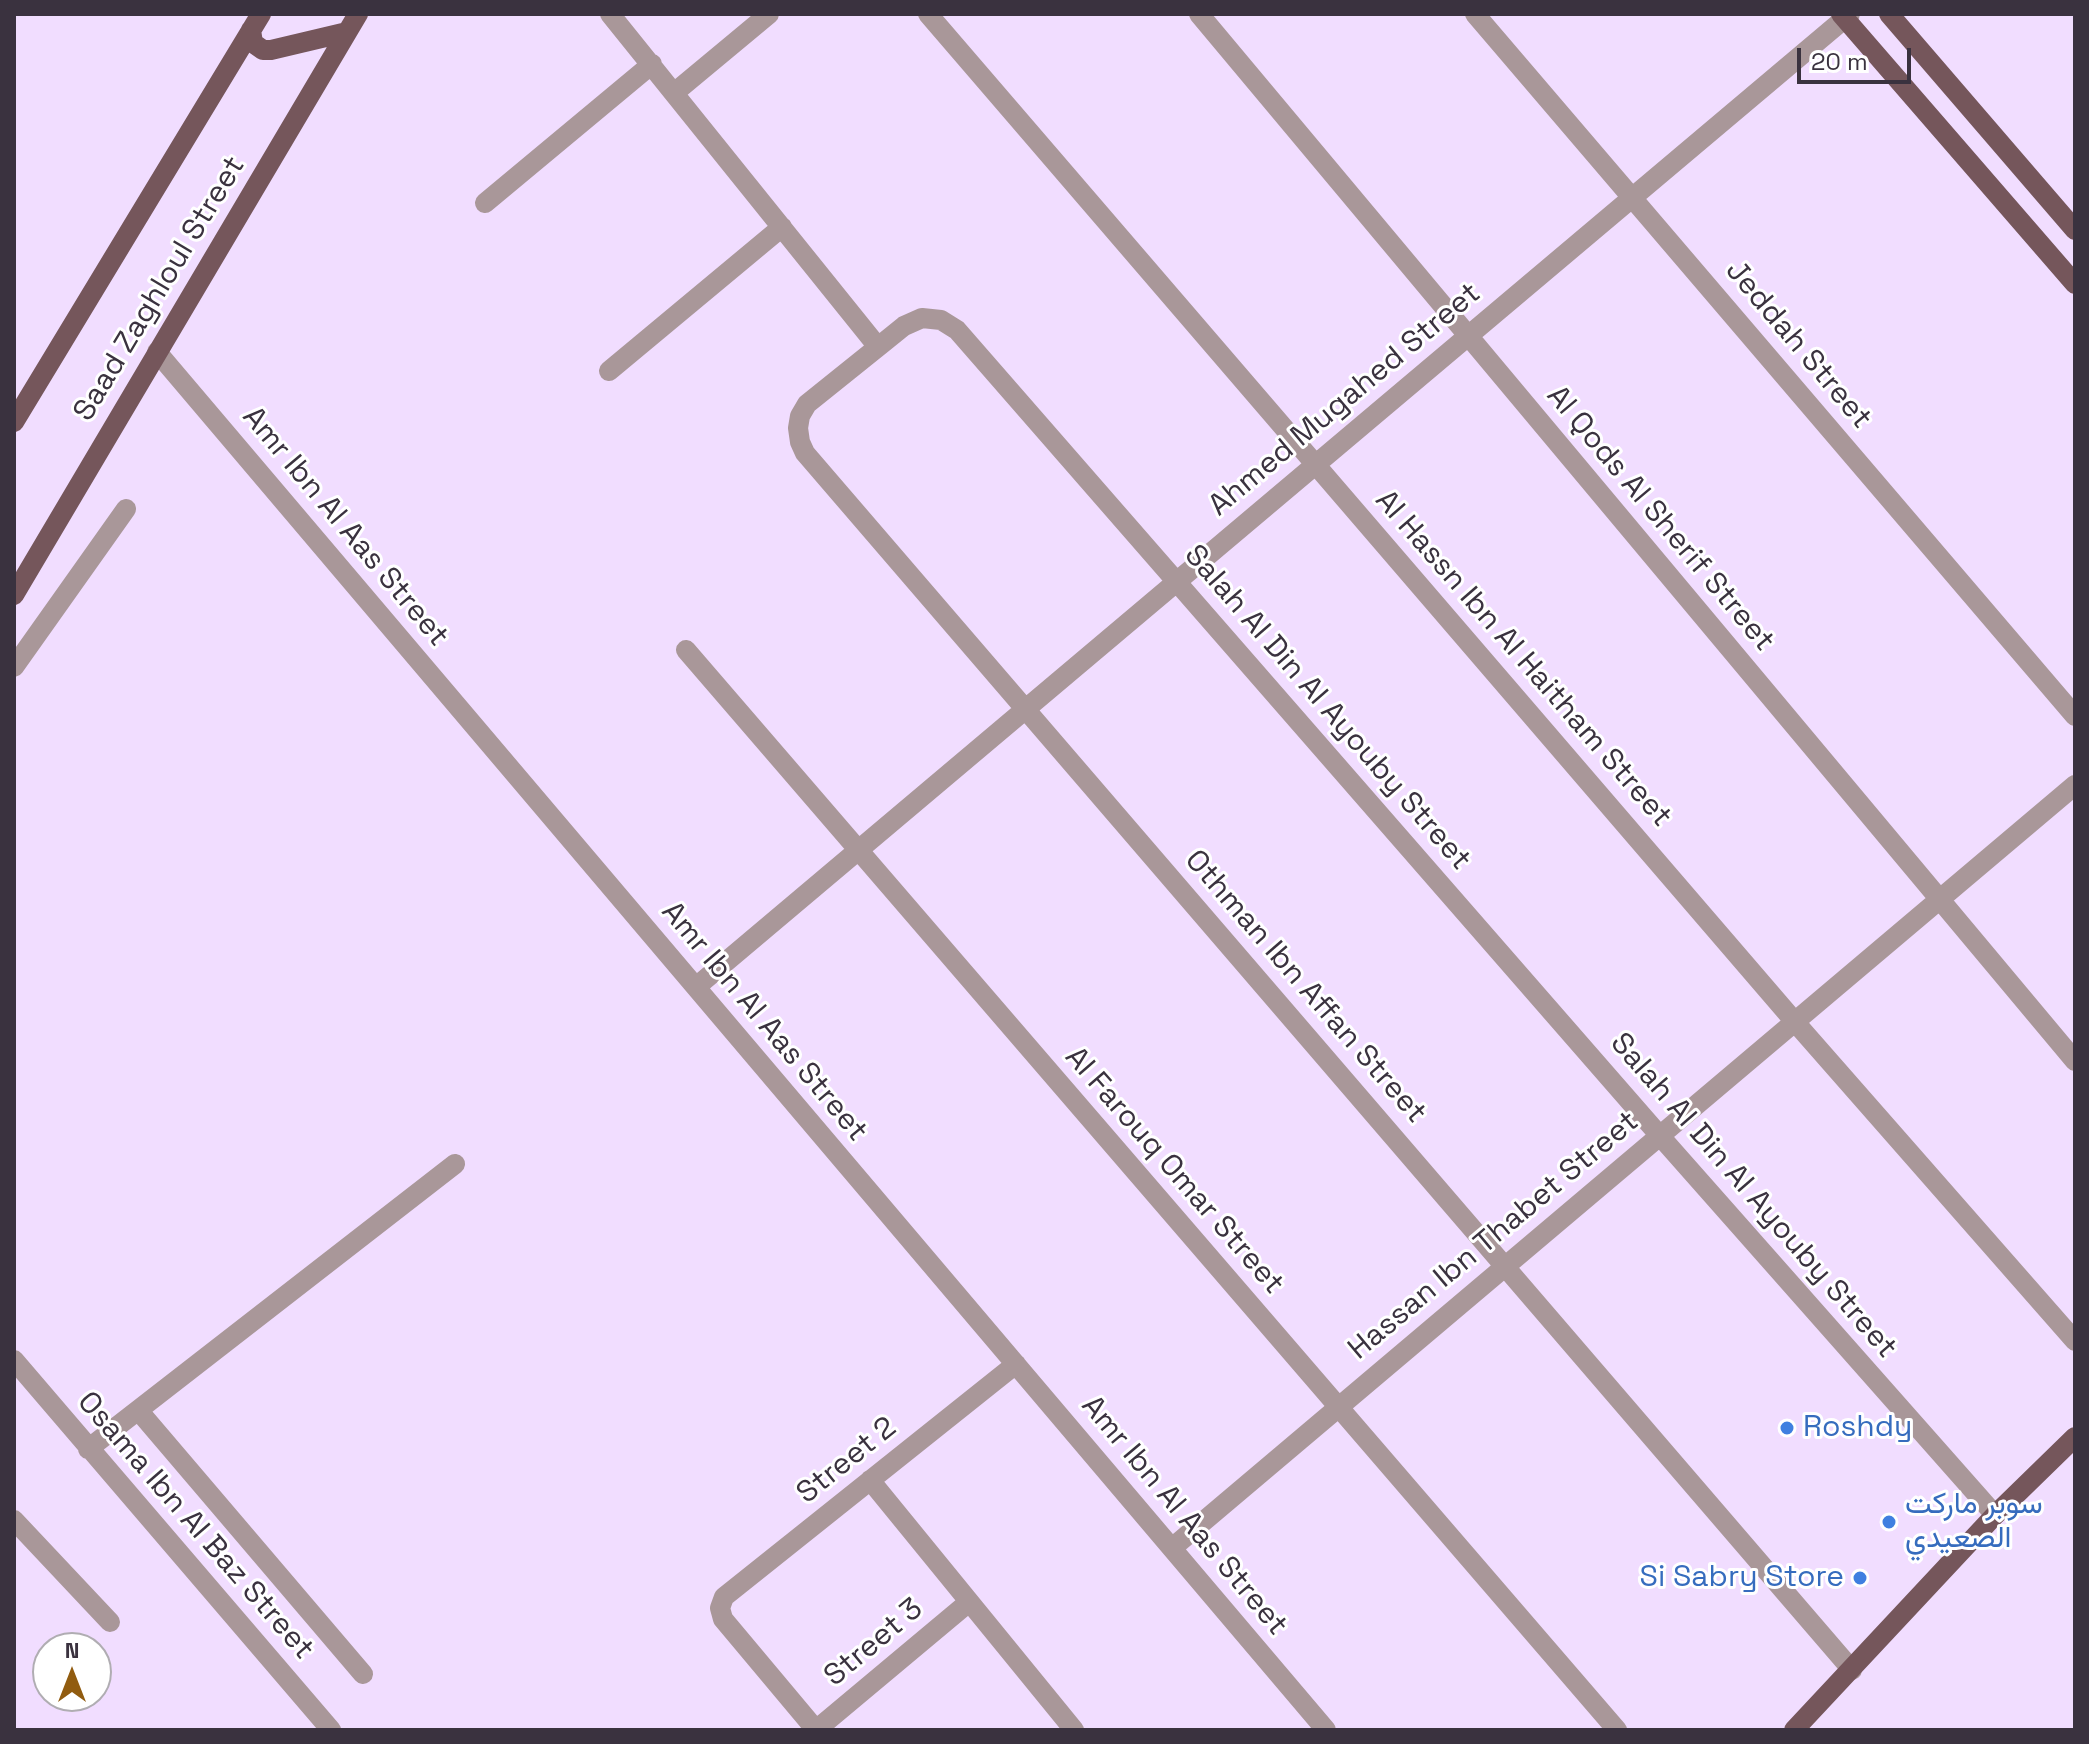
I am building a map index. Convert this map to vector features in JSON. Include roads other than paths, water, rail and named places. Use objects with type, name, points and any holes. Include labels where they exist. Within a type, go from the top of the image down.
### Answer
[{"type":"main road","name":"Saad Zaghloul Street","points":[[14,595],[358,14]]},
{"type":"main road","points":[[1889,14],[2075,230]]},
{"type":"main road","points":[[1845,15],[2075,284]]},
{"type":"main road","name":"Saad Zaghloul Street","points":[[14,422],[256,22]]},
{"type":"main road","points":[[256,22],[253,43],[263,50],[347,32]]},
{"type":"main road","points":[[1794,1730],[1995,1515],[2075,1437]]},
{"type":"street","points":[[610,14],[878,347]]},
{"type":"street","points":[[674,93],[769,14]]},
{"type":"street","name":"Al Hassn Ibn Al Haitham Street","points":[[928,14],[1795,1022],[2075,1341]]},
{"type":"street","name":"Al Qods Al Sherif Street","points":[[1199,14],[2075,1061]]},
{"type":"street","name":"Jeddah Street","points":[[1475,14],[2075,716]]},
{"type":"street","name":"Ahmed Mugahed Street","points":[[696,987],[1845,15]]},
{"type":"street","points":[[485,203],[652,64]]},
{"type":"street","points":[[609,371],[782,227]]},
{"type":"street","name":"Salah Al Din Al Ayouby Street","points":[[878,347],[904,326],[922,318],[932,317],[950,324],[1995,1515]]},
{"type":"street","name":"Othman Ibn Affan Street","points":[[878,347],[807,404],[800,416],[800,442],[805,453],[1852,1670]]},
{"type":"street","name":"Amr Ibn Al Aas Street","points":[[157,352],[1326,1730]]},
{"type":"street","points":[[14,667],[126,509]]},
{"type":"street","name":"Al Farouq Omar Street","points":[[686,650],[1617,1730]]},
{"type":"street","name":"Hassan Ibn Thabet Street","points":[[1172,1548],[2075,785]]},
{"type":"street","points":[[88,1449],[455,1164]]},
{"type":"street","name":"Osama Ibn Al Baz Street","points":[[14,1360],[331,1730]]},
{"type":"street","name":"Street 2","points":[[816,1730],[723,1619],[720,1608],[724,1597],[1016,1364]]},
{"type":"street","points":[[138,1410],[363,1674]]},
{"type":"street","points":[[870,1480],[1074,1730]]},
{"type":"street","points":[[14,1520],[110,1622]]},
{"type":"street","name":"Street 3","points":[[816,1730],[969,1602]]},
{"type":"place","name":"Roshdy","points":[[1787,1428]]},
{"type":"place","name":"سوبر ماركت الصعيدي","points":[[1889,1522]]},
{"type":"place","name":"Si Sabry Store","points":[[1860,1578]]}]
